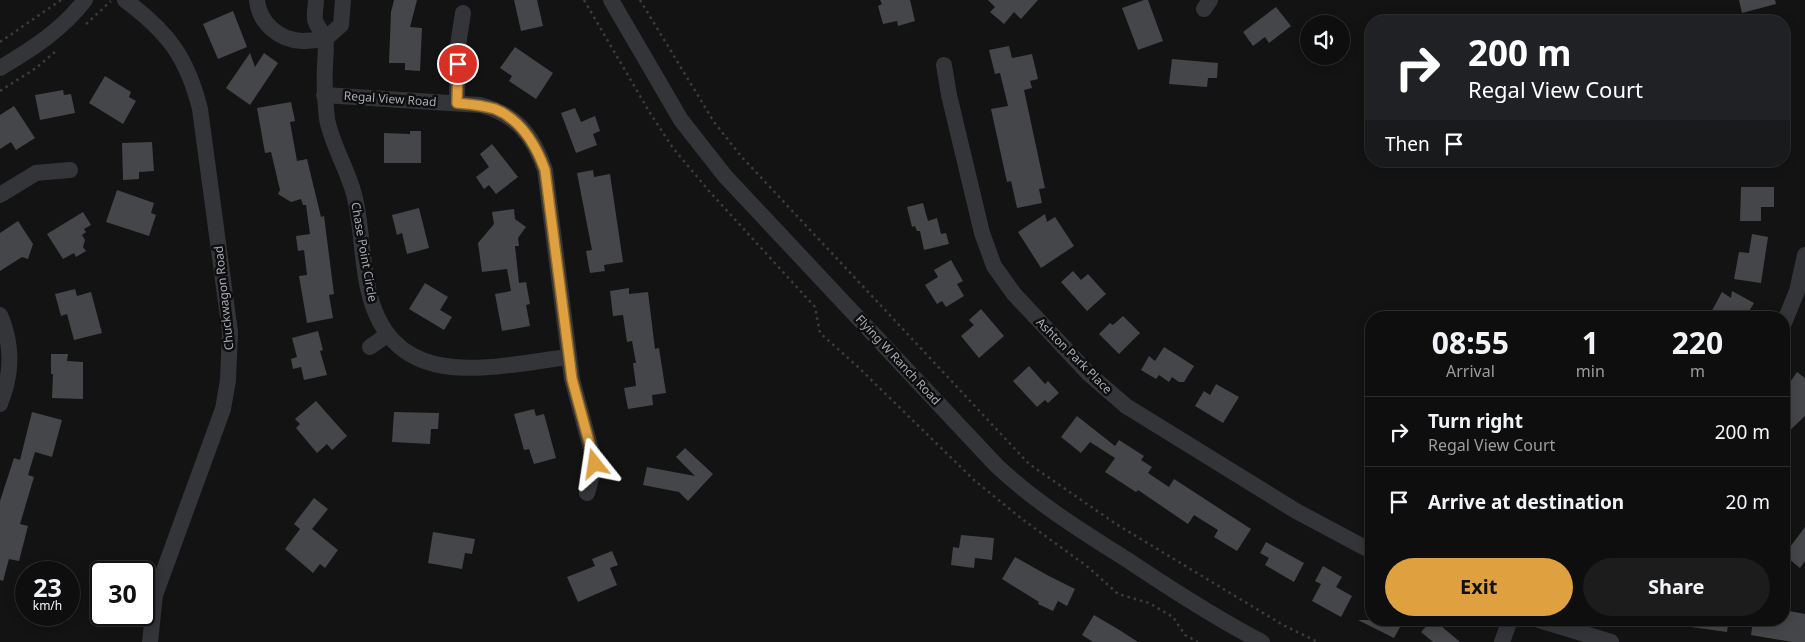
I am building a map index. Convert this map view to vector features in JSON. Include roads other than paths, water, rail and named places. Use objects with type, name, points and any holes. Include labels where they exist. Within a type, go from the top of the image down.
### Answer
[{"type":"street","points":[[0,68],[48,38],[86,0]]},
{"type":"street","name":"Chuckwagon Road","points":[[125,0],[150,18],[167,36],[179,52],[194,88],[200,109],[230,332],[228,380],[223,409],[155,595],[150,642]]},
{"type":"street","points":[[257,0],[262,19],[271,28],[284,37],[300,41],[325,40],[341,25],[343,0]]},
{"type":"street","name":"Chase Point Circle","points":[[316,0],[315,20],[325,40],[324,95],[328,122],[356,202],[367,287],[378,318],[387,335],[404,349],[424,361],[455,368],[474,369],[568,357]]},
{"type":"street","name":"Flying W Ranch Road","points":[[611,0],[681,120],[719,169],[996,465],[1020,488],[1067,521],[1158,580],[1262,642]]},
{"type":"street","points":[[457,103],[458,45],[463,13]]},
{"type":"street","name":"Ashton Park Place","points":[[944,65],[949,95],[982,233],[994,266],[1014,294],[1089,374],[1126,406],[1296,511],[1365,549]]},
{"type":"street","name":"Regal View Road","points":[[324,95],[457,103],[495,109],[521,126],[539,153],[545,170],[568,357],[572,379],[595,464],[587,493]]},
{"type":"street","points":[[0,195],[36,173],[70,170]]},
{"type":"street","points":[[1789,311],[1797,291],[1805,255]]},
{"type":"street","points":[[0,315],[8,342],[9,361],[8,381],[0,404]]},
{"type":"street","points":[[370,347],[387,335]]},
{"type":"street","points":[[1502,642],[1508,626]]},
{"type":"street","points":[[1559,626],[1611,642]]}]
